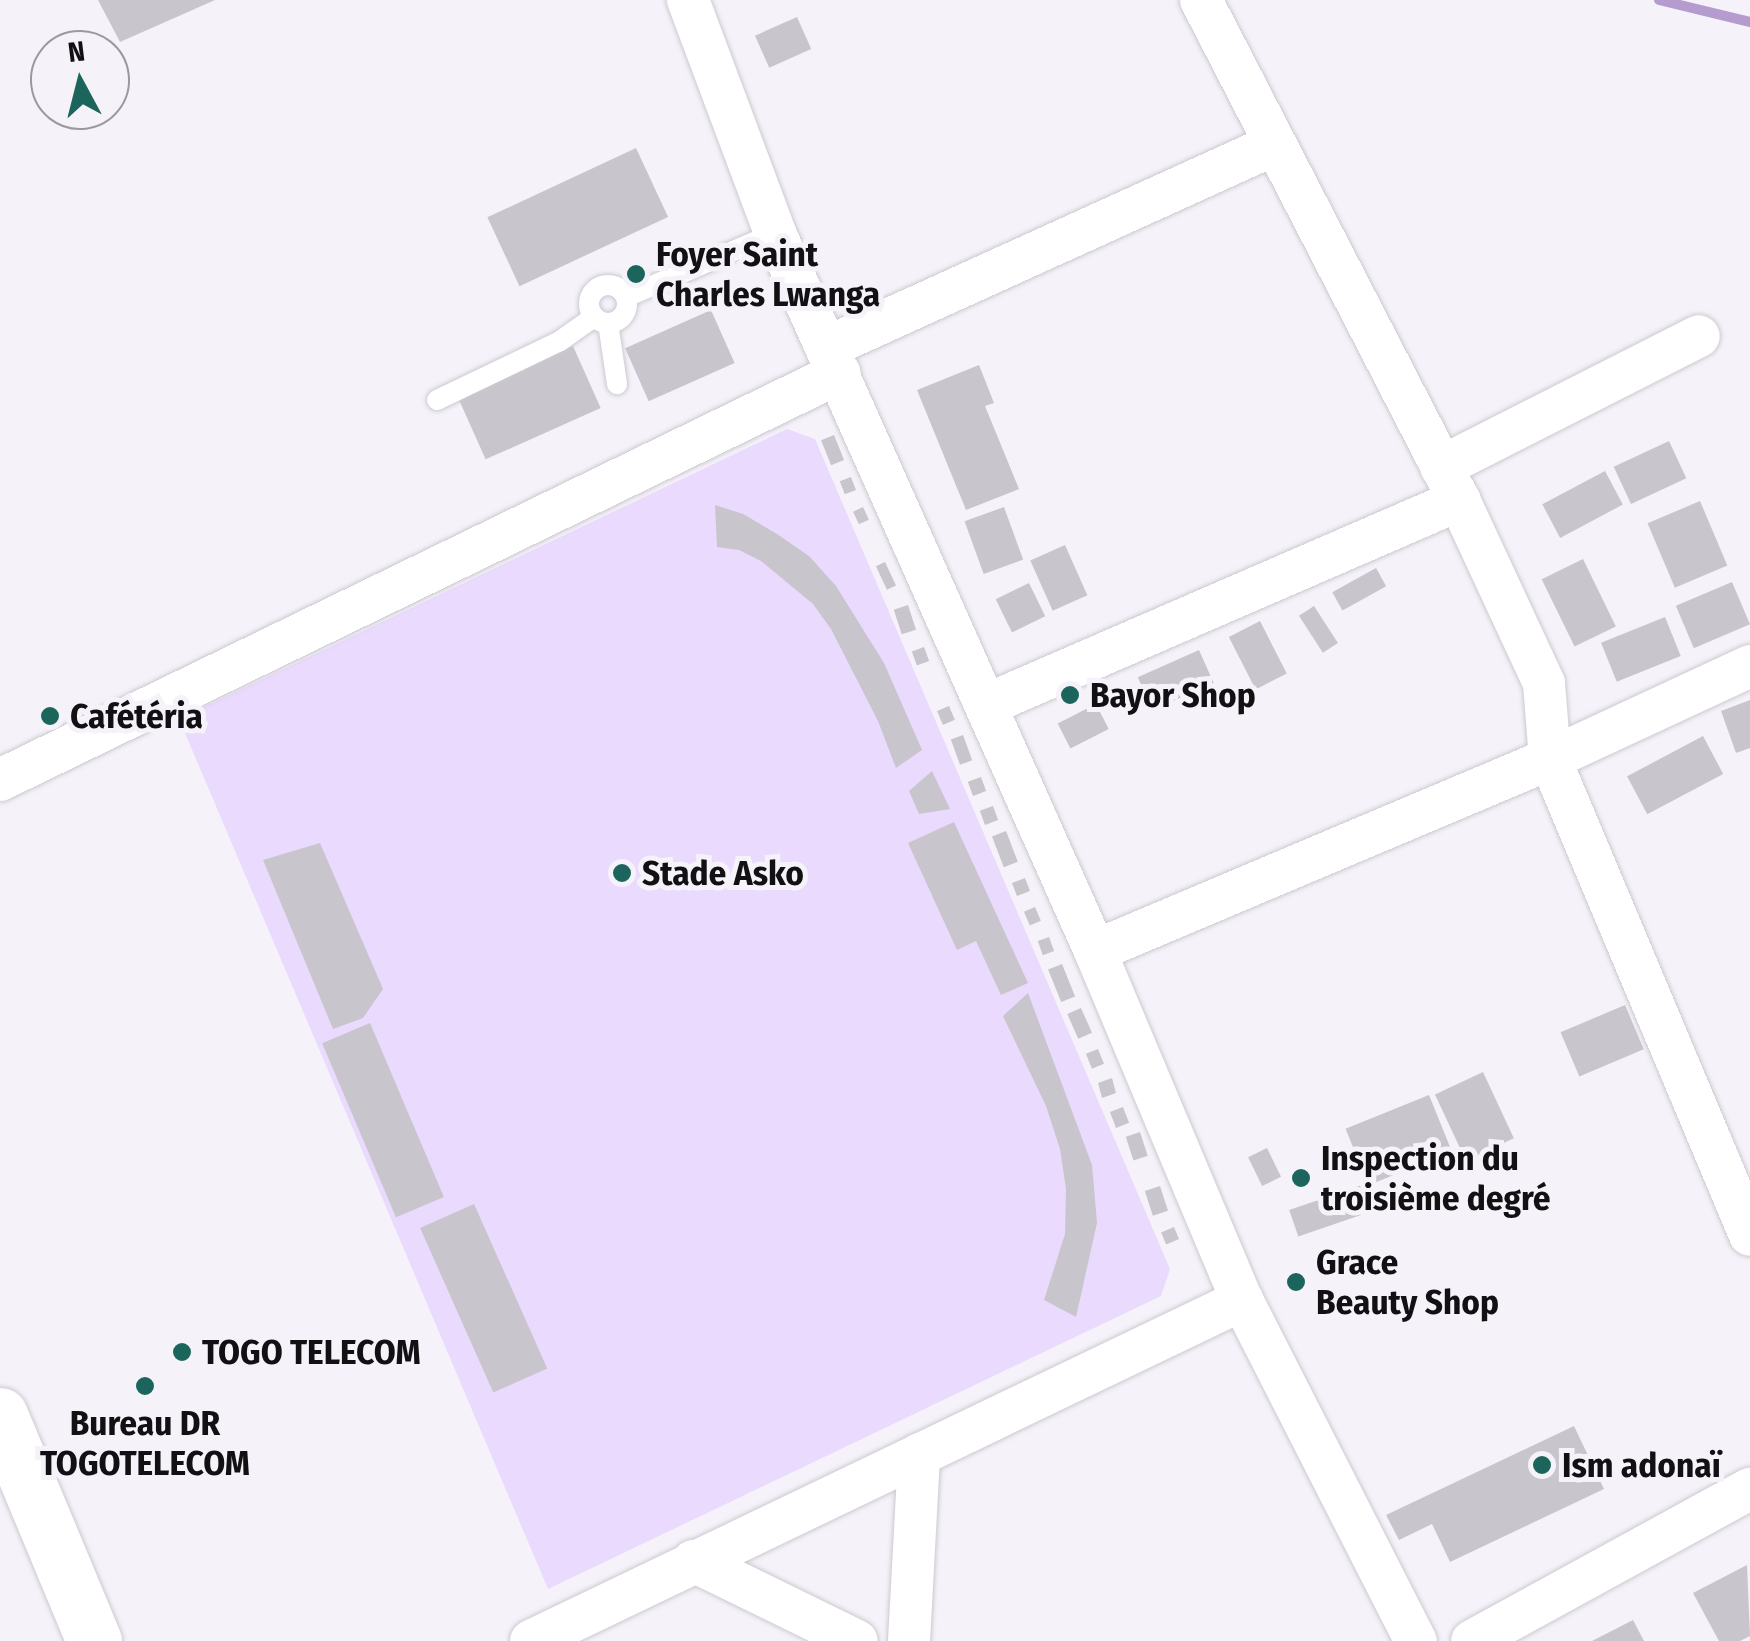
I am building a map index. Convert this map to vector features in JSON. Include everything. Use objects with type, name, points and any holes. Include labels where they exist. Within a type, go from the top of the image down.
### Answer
[{"type":"main road","points":[[0,1416],[94,1641]]},
{"type":"street","points":[[688,0],[775,233],[1095,951],[1242,1300],[1416,1641]]},
{"type":"street","points":[[1201,0],[1450,484],[1544,684],[1550,759],[1750,1235]]},
{"type":"street","points":[[0,780],[834,360],[1273,145]]},
{"type":"street","points":[[986,705],[1450,484],[1698,336]]},
{"type":"street","points":[[1095,951],[1550,759],[1750,666]]},
{"type":"street","points":[[531,1641],[1242,1300]]},
{"type":"street","points":[[909,1641],[919,1454]]},
{"type":"street","points":[[1472,1641],[1750,1489]]},
{"type":"street","points":[[693,1561],[857,1641]]},
{"type":"lane","points":[[626,297],[775,233]]},
{"type":"lane","points":[[438,400],[601,320],[626,312],[626,297],[616,286],[594,290],[589,304],[601,320],[617,384]]},
{"type":"shaded area","name":"Stade Asko","points":[[787,429],[815,439],[1170,1269],[1161,1296],[548,1589],[179,719]]},
{"type":"building","points":[[98,0],[215,0],[130,38],[130,30],[114,30]]},
{"type":"building","points":[[797,17],[811,49],[769,68],[755,36]]},
{"type":"building","points":[[636,148],[668,217],[519,286],[487,217]]},
{"type":"building","points":[[711,310],[735,363],[649,401],[625,348]]},
{"type":"building","points":[[573,346],[601,408],[486,459],[458,397]]},
{"type":"building","points":[[979,365],[994,403],[985,406],[1019,489],[966,510],[917,390]]},
{"type":"building","points":[[834,435],[844,460],[831,465],[821,440]]},
{"type":"building","points":[[1669,441],[1686,478],[1631,504],[1614,467]]},
{"type":"building","points":[[1605,471],[1623,505],[1560,538],[1542,504]]},
{"type":"building","points":[[851,477],[856,490],[845,494],[840,481]]},
{"type":"building","points":[[1700,501],[1727,565],[1675,588],[1648,523]]},
{"type":"building","points":[[715,505],[743,514],[777,534],[809,556],[836,586],[884,663],[922,750],[896,768],[878,721],[831,629],[813,604],[761,561],[739,550],[717,547]]},
{"type":"building","points":[[863,507],[869,520],[859,524],[853,512]]},
{"type":"building","points":[[1004,507],[1023,560],[984,574],[965,521]]},
{"type":"building","points":[[1065,545],[1087,595],[1053,611],[1030,560]]},
{"type":"building","points":[[1583,559],[1616,626],[1575,647],[1542,579]]},
{"type":"building","points":[[885,562],[896,586],[887,590],[876,566]]},
{"type":"building","points":[[1376,568],[1386,586],[1342,611],[1332,592]]},
{"type":"building","points":[[1732,582],[1750,624],[1694,648],[1676,606]]},
{"type":"building","points":[[1029,583],[1045,616],[1012,632],[996,599]]},
{"type":"building","points":[[908,605],[916,630],[902,634],[894,610]]},
{"type":"building","points":[[1314,606],[1338,643],[1323,653],[1299,616]]},
{"type":"building","points":[[1665,617],[1681,656],[1617,682],[1601,643]]},
{"type":"building","points":[[1260,621],[1287,674],[1256,689],[1229,637]]},
{"type":"building","points":[[924,647],[929,661],[917,666],[912,651]]},
{"type":"building","points":[[1199,650],[1214,683],[1152,710],[1138,677]]},
{"type":"building","points":[[1750,700],[1750,748],[1736,753],[1721,711]]},
{"type":"building","points":[[1096,704],[1109,729],[1070,748],[1058,724]]},
{"type":"building","points":[[949,706],[955,720],[943,725],[937,711]]},
{"type":"building","points":[[963,735],[972,760],[960,765],[951,739]]},
{"type":"building","points":[[1703,736],[1723,774],[1647,814],[1627,776]]},
{"type":"building","points":[[932,771],[950,809],[919,814],[909,791]]},
{"type":"building","points":[[981,777],[986,791],[973,796],[968,782]]},
{"type":"building","points":[[993,806],[998,820],[985,825],[980,811]]},
{"type":"building","points":[[954,822],[1028,983],[1001,995],[976,941],[957,950],[908,843]]},
{"type":"building","points":[[1006,831],[1018,862],[1004,867],[992,836]]},
{"type":"building","points":[[320,843],[383,989],[363,1018],[333,1029],[263,860]]},
{"type":"building","points":[[1025,878],[1030,891],[1017,896],[1012,883]]},
{"type":"building","points":[[1035,907],[1041,921],[1030,925],[1024,912]]},
{"type":"building","points":[[1049,937],[1054,951],[1043,955],[1038,941]]},
{"type":"building","points":[[1062,964],[1075,996],[1061,1002],[1048,970]]},
{"type":"building","points":[[1028,993],[1092,1165],[1097,1223],[1076,1317],[1044,1300],[1065,1234],[1066,1189],[1060,1149],[1046,1106],[1003,1016]]},
{"type":"building","points":[[1625,1005],[1644,1049],[1579,1077],[1561,1032]]},
{"type":"building","points":[[1081,1008],[1092,1033],[1078,1039],[1067,1014]]},
{"type":"building","points":[[370,1023],[444,1197],[396,1217],[322,1043]]},
{"type":"building","points":[[1098,1049],[1104,1064],[1092,1069],[1086,1054]]},
{"type":"building","points":[[1483,1072],[1514,1138],[1466,1161],[1435,1094]]},
{"type":"building","points":[[1112,1078],[1116,1093],[1102,1098],[1098,1083]]},
{"type":"building","points":[[1429,1095],[1452,1152],[1368,1185],[1346,1129]]},
{"type":"building","points":[[1123,1107],[1129,1123],[1116,1128],[1110,1112]]},
{"type":"building","points":[[1140,1132],[1148,1156],[1133,1160],[1126,1137]]},
{"type":"building","points":[[1267,1148],[1281,1177],[1262,1186],[1248,1157]]},
{"type":"building","points":[[1362,1185],[1371,1211],[1298,1237],[1289,1210]]},
{"type":"building","points":[[1160,1186],[1168,1211],[1153,1216],[1145,1191]]},
{"type":"building","points":[[474,1204],[547,1368],[493,1392],[420,1228]]},
{"type":"building","points":[[1174,1227],[1179,1239],[1166,1244],[1161,1232]]},
{"type":"building","points":[[1574,1426],[1604,1489],[1450,1562],[1432,1524],[1399,1540],[1386,1515]]},
{"type":"building","points":[[1747,1565],[1750,1636],[1740,1641],[1719,1641],[1693,1593]]},
{"type":"building","points":[[1633,1620],[1644,1641],[1592,1641]]},
{"type":"waterway","points":[[1659,0],[1750,22]]},
{"type":"place","name":"Foyer Saint Charles Lwanga","points":[[636,274]]},
{"type":"place","name":"Bayor Shop","points":[[1070,695]]},
{"type":"place","name":"Cafétéria","points":[[50,716]]},
{"type":"place","name":"Stade Asko","points":[[622,873]]},
{"type":"place","name":"Inspection du troisième degré","points":[[1301,1178]]},
{"type":"place","name":"Grace Beauty Shop","points":[[1296,1282]]},
{"type":"place","name":"TOGO TELECOM","points":[[182,1352]]},
{"type":"place","name":"Bureau DR TOGOTELECOM","points":[[145,1386]]},
{"type":"place","name":"Ism adonaï","points":[[1542,1465]]}]
